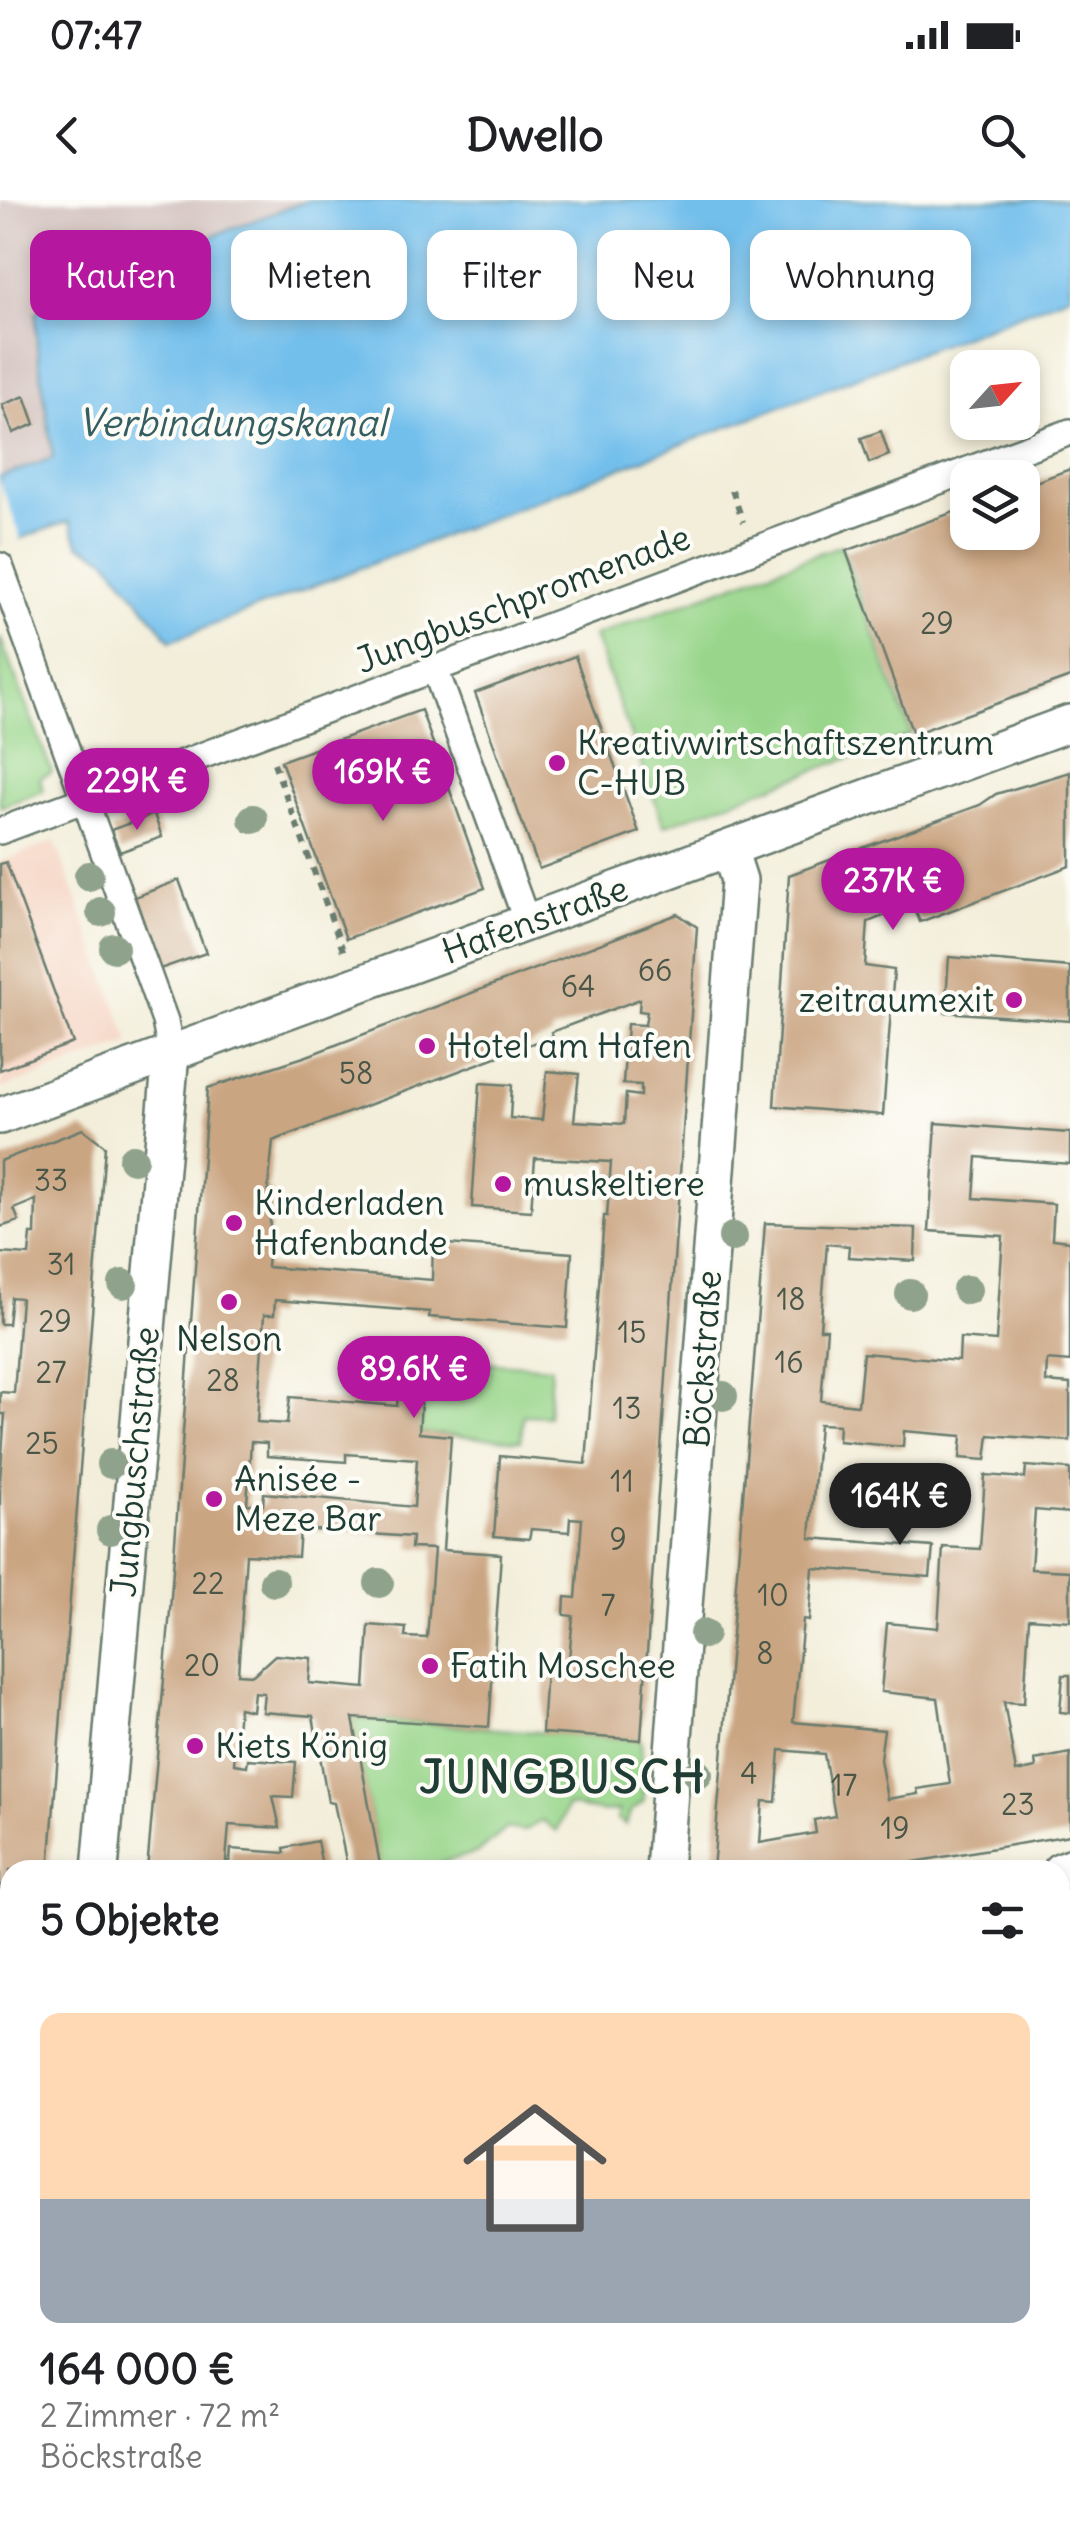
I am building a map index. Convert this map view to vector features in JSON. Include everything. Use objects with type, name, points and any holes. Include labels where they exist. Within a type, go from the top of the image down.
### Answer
[{"type":"street","name":"Jungbuschpromenade","points":[[0,831],[1070,432]]},
{"type":"street","points":[[0,566],[165,1021],[171,1053]]},
{"type":"street","points":[[434,670],[528,922]]},
{"type":"street","name":"Hafenstraße","points":[[0,1116],[1070,723]]},
{"type":"street","name":"Böckstraße","points":[[665,1860],[739,880],[729,848]]},
{"type":"street","name":"Jungbuschstraße","points":[[101,1860],[171,1053]]},
{"type":"path","points":[[264,733],[356,986]]},
{"type":"shaded area","points":[[0,200],[309,200],[211,236],[211,230],[30,230],[30,320],[36,320],[53,459],[0,477]]},
{"type":"shaded area","points":[[55,841],[130,1043],[0,1089],[0,862]]},
{"type":"green space","points":[[841,545],[911,735],[664,826],[594,636]]},
{"type":"green space","points":[[0,637],[52,772],[40,778],[43,791],[0,807]]},
{"type":"green space","points":[[424,1358],[551,1367],[548,1416],[523,1415],[521,1441],[419,1433]]},
{"type":"green space","points":[[352,1718],[641,1740],[644,1801],[630,1812],[626,1825],[617,1819],[620,1810],[567,1806],[557,1831],[542,1821],[523,1831],[507,1828],[479,1852],[450,1860],[379,1860]]},
{"type":"water","name":"Verbindungskanal","points":[[309,200],[1070,200],[1070,295],[171,641],[106,558],[79,545],[69,521],[0,546],[0,477],[53,458],[36,320],[211,320],[211,236]]},
{"type":"pier","points":[[0,481],[21,539],[0,551]]},
{"type":"building","points":[[25,396],[35,424],[13,433],[2,405]]},
{"type":"building","points":[[881,431],[889,455],[869,463],[861,438]]},
{"type":"building","points":[[1070,469],[1070,677],[913,734],[846,551],[950,513],[950,550],[1040,550],[1040,480]]},
{"type":"building","name":"Kreativwirtschaftszentrum C-HUB","points":[[575,656],[639,832],[539,869],[475,693]]},
{"type":"building","points":[[421,710],[485,888],[346,939],[281,761]]},
{"type":"building","points":[[1070,772],[1070,866],[920,922],[913,904],[868,922],[865,966],[894,970],[883,1115],[774,1106],[789,875],[980,805],[996,794]]},
{"type":"building","points":[[154,814],[162,837],[120,852],[111,830]]},
{"type":"building","points":[[6,862],[73,1043],[0,1070],[0,864]]},
{"type":"building","points":[[179,880],[206,953],[160,969],[135,897]]},
{"type":"building","points":[[678,914],[697,927],[641,1740],[542,1733],[546,1668],[568,1669],[573,1616],[564,1615],[565,1597],[576,1598],[582,1519],[570,1518],[569,1532],[531,1529],[529,1539],[494,1536],[500,1456],[586,1464],[611,1162],[535,1158],[531,1211],[472,1207],[480,1083],[512,1085],[510,1118],[542,1120],[547,1071],[579,1074],[574,1121],[624,1124],[626,1094],[641,1096],[641,1085],[623,1084],[627,1024],[645,1025],[647,1012],[639,1011],[640,999],[273,1141],[267,1267],[432,1280],[433,1243],[572,1253],[567,1328],[275,1300],[274,1315],[264,1315],[257,1422],[287,1424],[290,1397],[397,1406],[399,1377],[383,1375],[384,1355],[424,1358],[419,1433],[451,1436],[443,1550],[501,1554],[489,1727],[353,1718],[379,1860],[346,1860],[334,1803],[328,1802],[313,1716],[262,1712],[264,1693],[254,1692],[252,1711],[239,1708],[234,1764],[247,1766],[248,1759],[296,1762],[293,1797],[273,1796],[280,1828],[229,1825],[226,1860],[148,1860],[208,1088],[307,1056]],"holes":[[[251,1442],[267,1443],[267,1456],[346,1462],[346,1454],[417,1459],[414,1507],[264,1493],[263,1505],[247,1504]],[[300,1529],[412,1537],[411,1548],[434,1549],[427,1638],[405,1637],[406,1628],[369,1625],[365,1688],[309,1683],[311,1658],[275,1655],[253,1675],[238,1674],[246,1554],[298,1557]]]},
{"type":"building","points":[[949,957],[1070,967],[1070,1021],[945,1012]]},
{"type":"building","points":[[936,1123],[1070,1133],[1070,1164],[977,1157],[974,1198],[1054,1204],[1052,1239],[1070,1241],[1070,1362],[1047,1360],[1046,1382],[1070,1384],[1070,1441],[989,1435],[986,1460],[960,1458],[962,1436],[904,1431],[903,1447],[838,1441],[839,1425],[819,1424],[810,1538],[933,1547],[930,1577],[813,1568],[809,1621],[803,1620],[793,1722],[884,1730],[880,1759],[887,1799],[950,1784],[938,1698],[881,1692],[887,1623],[938,1628],[943,1547],[980,1549],[985,1475],[1025,1478],[1026,1466],[1070,1469],[1070,1513],[1035,1510],[1031,1569],[1070,1571],[1070,1621],[1029,1618],[1024,1703],[1004,1702],[1016,1772],[1036,1768],[1035,1760],[1070,1753],[1070,1835],[926,1860],[714,1860],[765,1223],[916,1228],[915,1261],[848,1257],[849,1246],[827,1244],[820,1329],[827,1329],[821,1401],[858,1405],[863,1353],[959,1361],[960,1338],[996,1341],[1003,1236],[929,1231]],"holes":[[[780,1750],[824,1754],[835,1816],[814,1820],[816,1833],[760,1843],[763,1801],[776,1802]]]},
{"type":"building","points":[[83,1129],[105,1146],[50,1860],[0,1860],[0,1480],[5,1414],[0,1414],[0,1392],[14,1393],[21,1298],[11,1297],[8,1324],[0,1324],[0,1253],[29,1255],[31,1234],[35,1234],[36,1200],[14,1209],[19,1221],[0,1227],[0,1161]]},
{"type":"building","points":[[1063,1675],[1070,1675],[1070,1713],[1060,1712]]},
{"type":"building","points":[[317,1841],[321,1860],[230,1860],[231,1849],[285,1853],[284,1848]]},
{"type":"place","name":"Kreativwirtschaftszentrum C-HUB","points":[[557,763]]},
{"type":"place","name":"zeitraumexit","points":[[1014,1000]]},
{"type":"place","name":"Hotel am Hafen","points":[[427,1046]]},
{"type":"place","name":"muskeltiere","points":[[503,1184]]},
{"type":"place","name":"Kinderladen Hafenbande","points":[[234,1223]]},
{"type":"place","name":"Nelson","points":[[229,1302]]},
{"type":"place","name":"Anisée - Meze Bar","points":[[214,1499]]},
{"type":"place","name":"Fatih Moschee","points":[[430,1666]]},
{"type":"place","name":"Kiets König","points":[[195,1746]]},
{"type":"district","name":"JUNGBUSCH","points":[[563,1777]]}]
